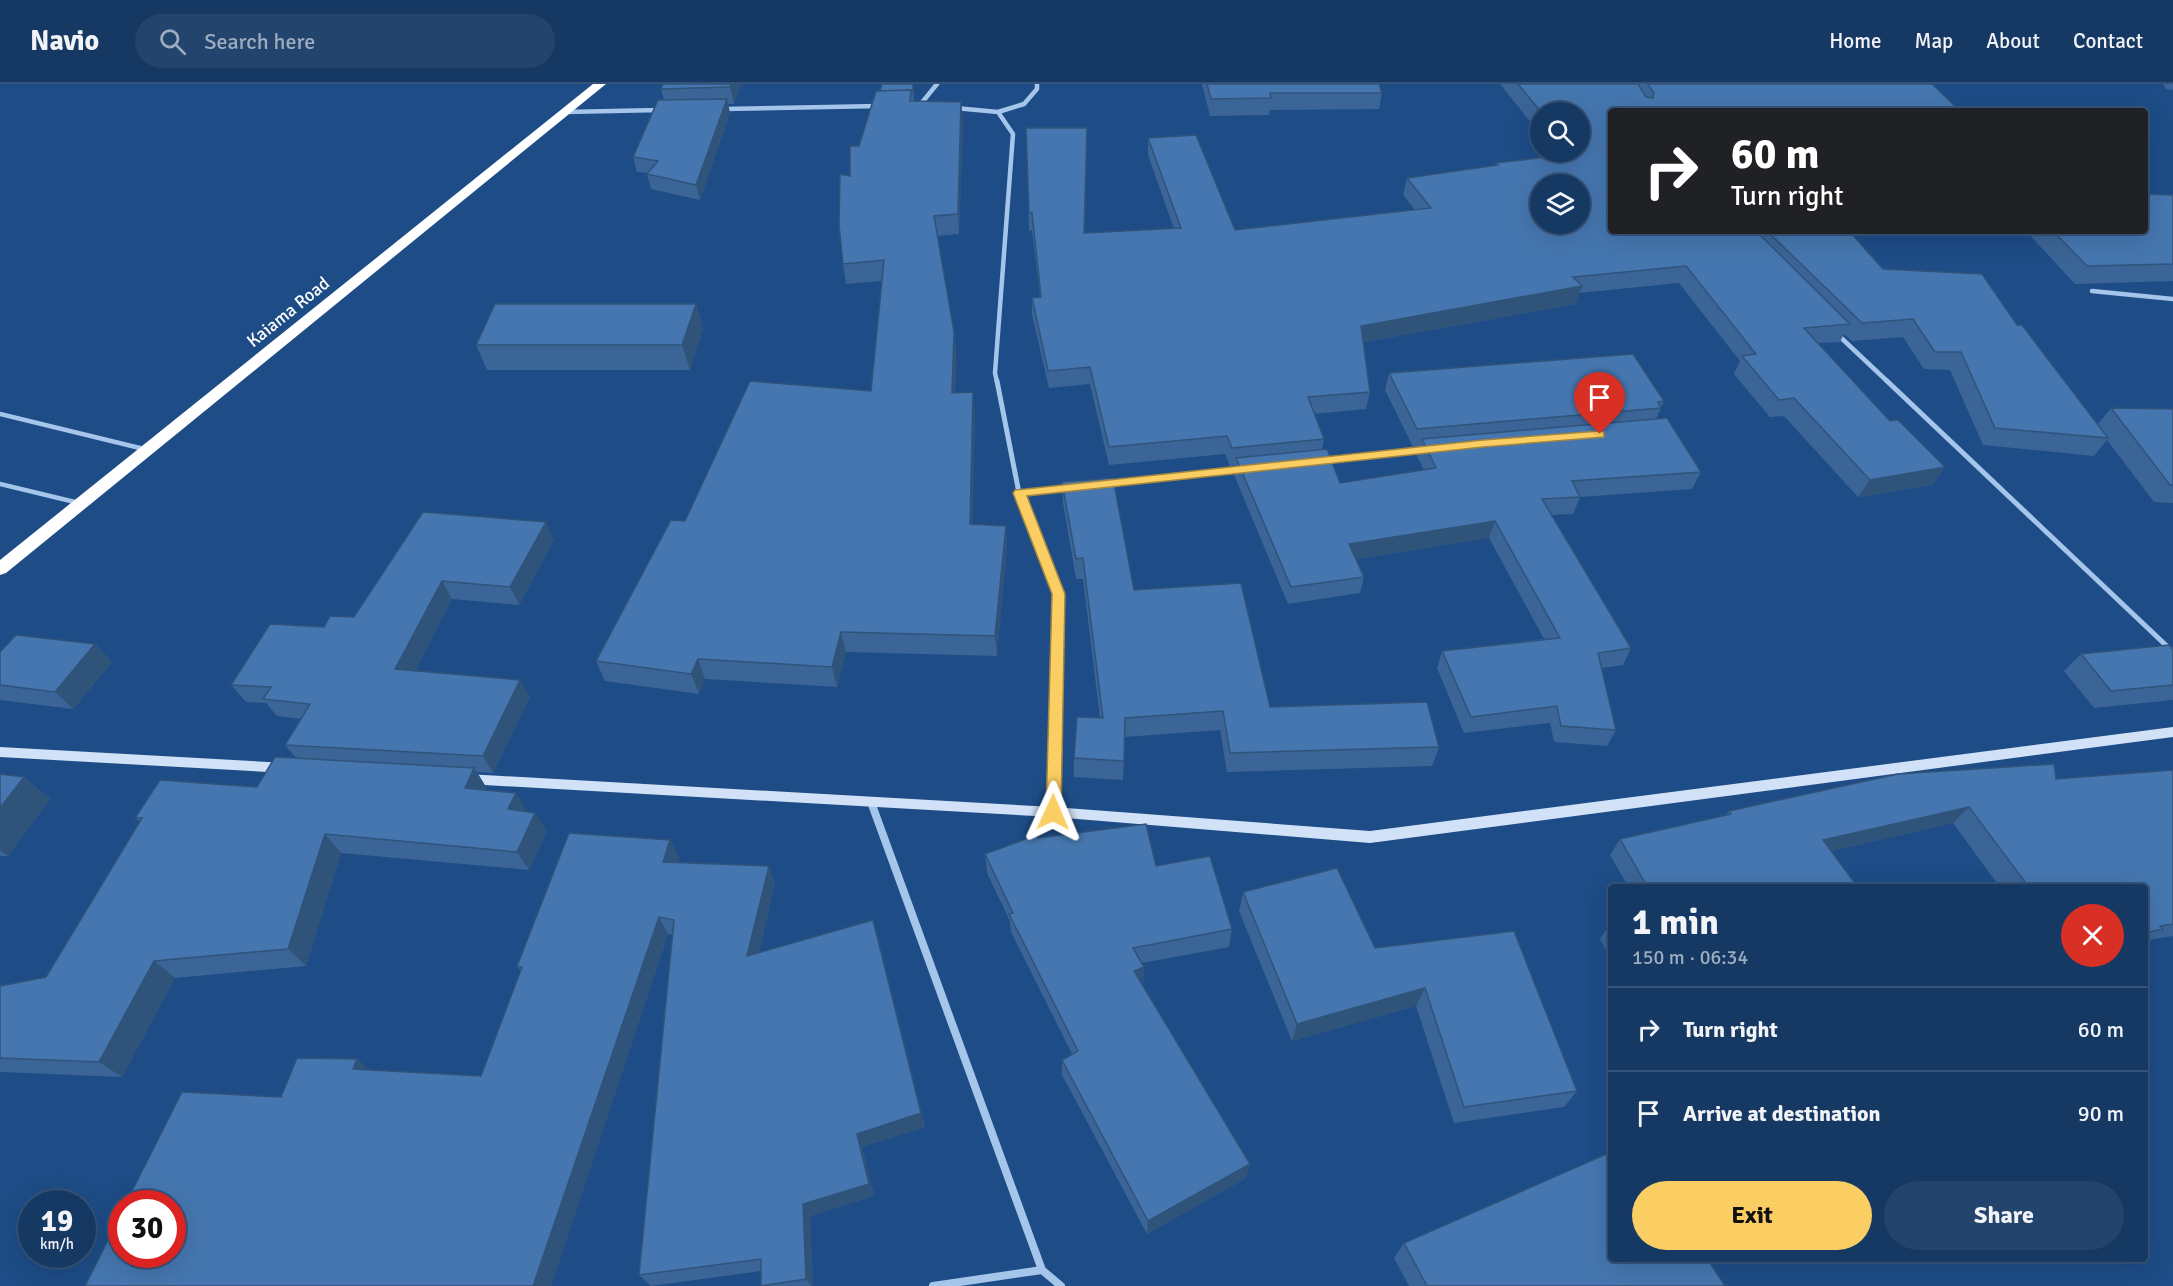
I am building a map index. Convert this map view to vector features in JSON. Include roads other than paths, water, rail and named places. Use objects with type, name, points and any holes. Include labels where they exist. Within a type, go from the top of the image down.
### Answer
[{"type":"highway","name":"Kaiama Road","points":[[0,569],[600,84]]},
{"type":"street","points":[[920,105],[937,84]]},
{"type":"street","points":[[953,108],[998,112],[1024,104],[1037,89],[1037,84]]},
{"type":"street","points":[[716,109],[887,105]]},
{"type":"street","points":[[909,105],[931,106]]},
{"type":"street","points":[[565,112],[669,110]]},
{"type":"street","points":[[998,112],[1014,135],[995,373],[1019,493],[1058,594],[1053,812]]},
{"type":"street","points":[[2091,291],[2173,298]]},
{"type":"street","points":[[1830,327],[2173,652]]},
{"type":"street","points":[[1317,461],[1435,449]]},
{"type":"street","points":[[1099,484],[1246,469]]},
{"type":"street","points":[[1019,493],[1076,487]]},
{"type":"street","points":[[454,778],[1053,812],[1370,837],[2173,732]]},
{"type":"street","points":[[0,752],[298,769]]},
{"type":"street","points":[[871,802],[1042,1270],[1061,1286]]},
{"type":"street","points":[[933,1286],[1042,1270]]},
{"type":"lane","points":[[0,414],[147,450]]},
{"type":"lane","points":[[0,484],[81,503]]}]
